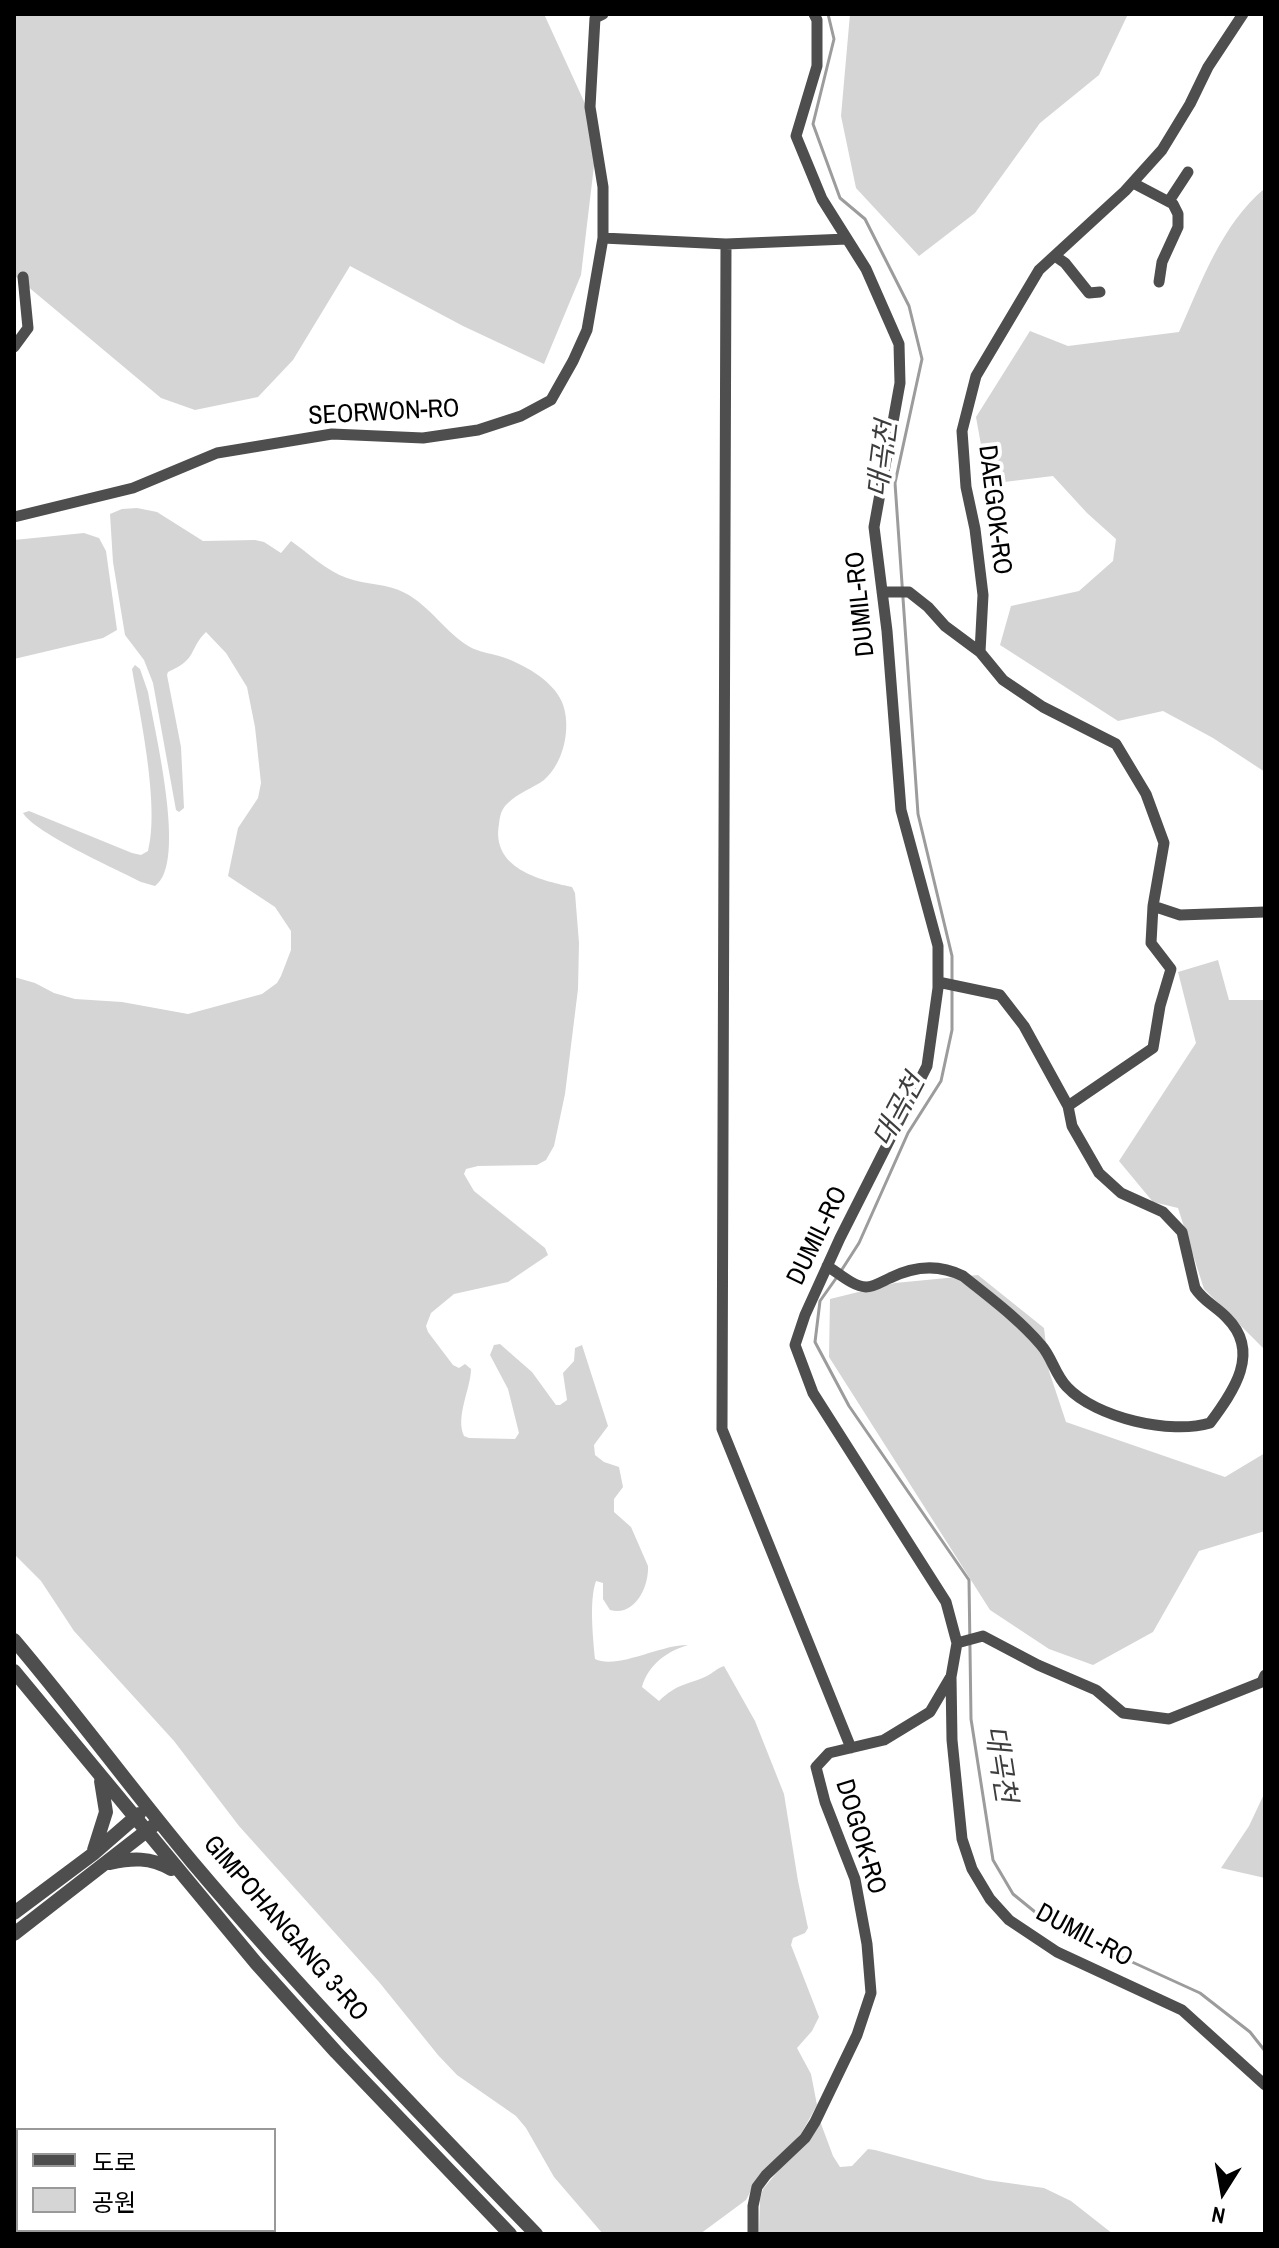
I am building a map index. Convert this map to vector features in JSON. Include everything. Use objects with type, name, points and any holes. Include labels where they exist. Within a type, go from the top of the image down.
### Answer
[{"type":"street","name":"SEORWON-RO","points":[[14,517],[133,488],[217,453],[332,434],[423,438],[478,430],[521,416],[551,400],[587,330],[603,238],[603,187],[590,107],[595,18],[603,14]]},
{"type":"street","name":"DUMIL-RO","points":[[814,14],[817,20],[817,66],[796,136],[822,199],[866,269],[899,344],[900,383],[874,527],[901,810],[938,946],[942,982],[927,1066],[805,1315],[795,1345],[813,1393],[946,1602],[960,1642],[951,1677],[952,1740],[962,1839],[972,1869],[990,1899],[1009,1920],[1057,1952],[1182,2010],[1265,2085]]},
{"type":"street","name":"DAEGOK-RO","points":[[980,652],[983,595],[966,487],[962,431],[976,376],[1039,270],[1133,183],[1162,150],[1208,67],[1243,14]]},
{"type":"street","points":[[1169,201],[1188,172]]},
{"type":"street","points":[[1133,183],[1169,201],[1176,208],[1179,221],[1162,262],[1159,282]]},
{"type":"street","points":[[603,238],[726,244],[847,239]]},
{"type":"street","points":[[726,244],[722,1429],[851,1748],[884,1740],[930,1712],[951,1677]]},
{"type":"street","points":[[1055,256],[1065,263],[1089,293],[1100,292]]},
{"type":"street","points":[[14,347],[28,328],[23,277]]},
{"type":"street","points":[[882,592],[909,592],[945,626],[980,652],[1003,680],[1043,707],[1116,744],[1146,794],[1164,843],[1153,906],[1151,943],[1171,969],[1160,1006],[1153,1048],[1068,1106]]},
{"type":"street","points":[[1153,906],[1180,915],[1265,912]]},
{"type":"street","points":[[830,1268],[866,1287],[913,1269],[933,1267],[951,1270],[984,1293],[1042,1346],[1059,1379],[1086,1403],[1113,1415],[1184,1428],[1210,1423],[1242,1368],[1244,1350],[1241,1336],[1195,1288],[1182,1232],[1163,1212],[1121,1193],[1099,1173],[1087,1157],[1072,1126],[1068,1106],[1024,1026],[1000,995],[942,982]]},
{"type":"street","points":[[960,1642],[983,1636],[1038,1665],[1096,1690],[1123,1713],[1169,1719],[1262,1682],[1265,1675]]},
{"type":"street","name":"GIMPOHANGANG 3-RO","points":[[14,1640],[160,1821],[283,1966],[536,2234]]},
{"type":"street","name":"GIMPOHANGANG 3-RO","points":[[14,1671],[179,1874],[336,2052],[510,2234]]},
{"type":"street","name":"DOGOK-RO","points":[[753,2234],[757,2187],[805,2138],[857,2035],[871,1993],[867,1944],[855,1879],[825,1802],[816,1767],[829,1753],[851,1748]]},
{"type":"street","points":[[93,1854],[106,1812],[100,1777]]},
{"type":"street","points":[[14,1913],[149,1807]]},
{"type":"street","points":[[14,1934],[160,1821]]},
{"type":"street","points":[[106,1864],[130,1859],[149,1860],[179,1874]]},
{"type":"green space","points":[[14,14],[544,14],[598,132],[581,275],[544,364],[463,326],[350,266],[293,360],[258,397],[195,410],[161,398],[14,275]]},
{"type":"green space","points":[[850,14],[1128,14],[1099,75],[1040,123],[975,213],[919,256],[856,188],[841,116]]},
{"type":"green space","points":[[1265,188],[1265,772],[1213,738],[1163,711],[1118,721],[1000,645],[1011,606],[1079,591],[1113,561],[1116,539],[1053,476],[988,484],[976,417],[1030,331],[1068,346],[1179,332],[1225,236],[1236,219]]},
{"type":"green space","points":[[137,508],[157,512],[203,541],[255,540],[281,553],[291,541],[340,575],[398,590],[414,598],[470,647],[507,659],[535,673],[551,686],[562,702],[566,733],[557,764],[544,780],[516,796],[504,808],[498,839],[502,851],[520,869],[532,876],[572,887],[575,893],[579,943],[578,989],[565,1094],[554,1146],[546,1160],[537,1165],[478,1166],[466,1169],[464,1174],[474,1191],[545,1248],[548,1255],[508,1282],[454,1294],[431,1313],[426,1326],[453,1365],[459,1368],[465,1364],[471,1369],[461,1420],[464,1436],[469,1438],[515,1439],[519,1433],[508,1389],[490,1355],[494,1345],[500,1344],[532,1372],[556,1405],[560,1405],[567,1400],[563,1373],[574,1361],[575,1348],[582,1345],[608,1426],[594,1445],[595,1455],[619,1467],[623,1487],[614,1499],[614,1512],[631,1527],[648,1566],[643,1591],[626,1609],[610,1610],[603,1599],[603,1583],[596,1581],[592,1608],[595,1659],[615,1661],[688,1645],[659,1660],[645,1679],[642,1687],[659,1701],[677,1688],[724,1666],[755,1721],[784,1794],[808,1928],[805,1933],[793,1938],[791,1945],[819,2017],[797,2048],[811,2074],[817,2105],[801,2134],[758,2177],[746,2200],[700,2234],[603,2234],[554,2177],[516,2116],[457,2075],[438,2055],[379,1982],[239,1826],[174,1741],[74,1631],[41,1581],[14,1554],[14,977],[75,999],[122,1002],[188,1014],[262,994],[277,983],[291,950],[291,931],[275,907],[228,876],[238,828],[258,798],[261,783],[247,687],[226,653],[206,632],[184,663],[167,675],[181,747],[184,808],[179,812],[176,810],[153,683],[144,660],[125,635],[113,562],[110,514]]},
{"type":"green space","points":[[84,533],[99,538],[106,551],[117,630],[103,638],[14,659],[14,540]]},
{"type":"green space","points":[[135,665],[140,669],[148,692],[162,764],[169,825],[169,852],[164,873],[155,886],[141,882],[59,840],[23,813],[29,811],[132,853],[141,855],[148,851],[152,810],[144,735],[132,669]]},
{"type":"green space","points":[[1218,960],[1229,1000],[1265,1000],[1265,1350],[1204,1289],[1178,1208],[1153,1202],[1119,1161],[1196,1043],[1178,972]]},
{"type":"green space","points":[[978,1275],[1044,1328],[1049,1371],[1066,1422],[1225,1477],[1265,1453],[1265,1531],[1199,1551],[1153,1632],[1093,1665],[1049,1649],[990,1610],[829,1357],[830,1299],[895,1283]]},
{"type":"green space","points":[[1265,1792],[1265,1878],[1221,1868],[1249,1826]]},
{"type":"green space","points":[[820,2121],[840,2167],[852,2166],[868,2149],[987,2180],[1044,2188],[1071,2201],[1113,2234],[759,2234],[763,2189]]},
{"type":"waterway","name":"대곡천","points":[[828,14],[834,39],[813,124],[840,198],[865,219],[909,306],[922,359],[895,483],[918,814],[952,956],[952,981]]},
{"type":"waterway","name":"대곡천","points":[[841,1271],[859,1243],[908,1133],[941,1081],[952,1030],[952,989]]},
{"type":"waterway","name":"대곡천","points":[[837,1277],[820,1301],[815,1342],[849,1406],[969,1580],[971,1719],[993,1860],[1013,1894],[1051,1925],[1200,1993],[1250,2032],[1265,2051]]}]
